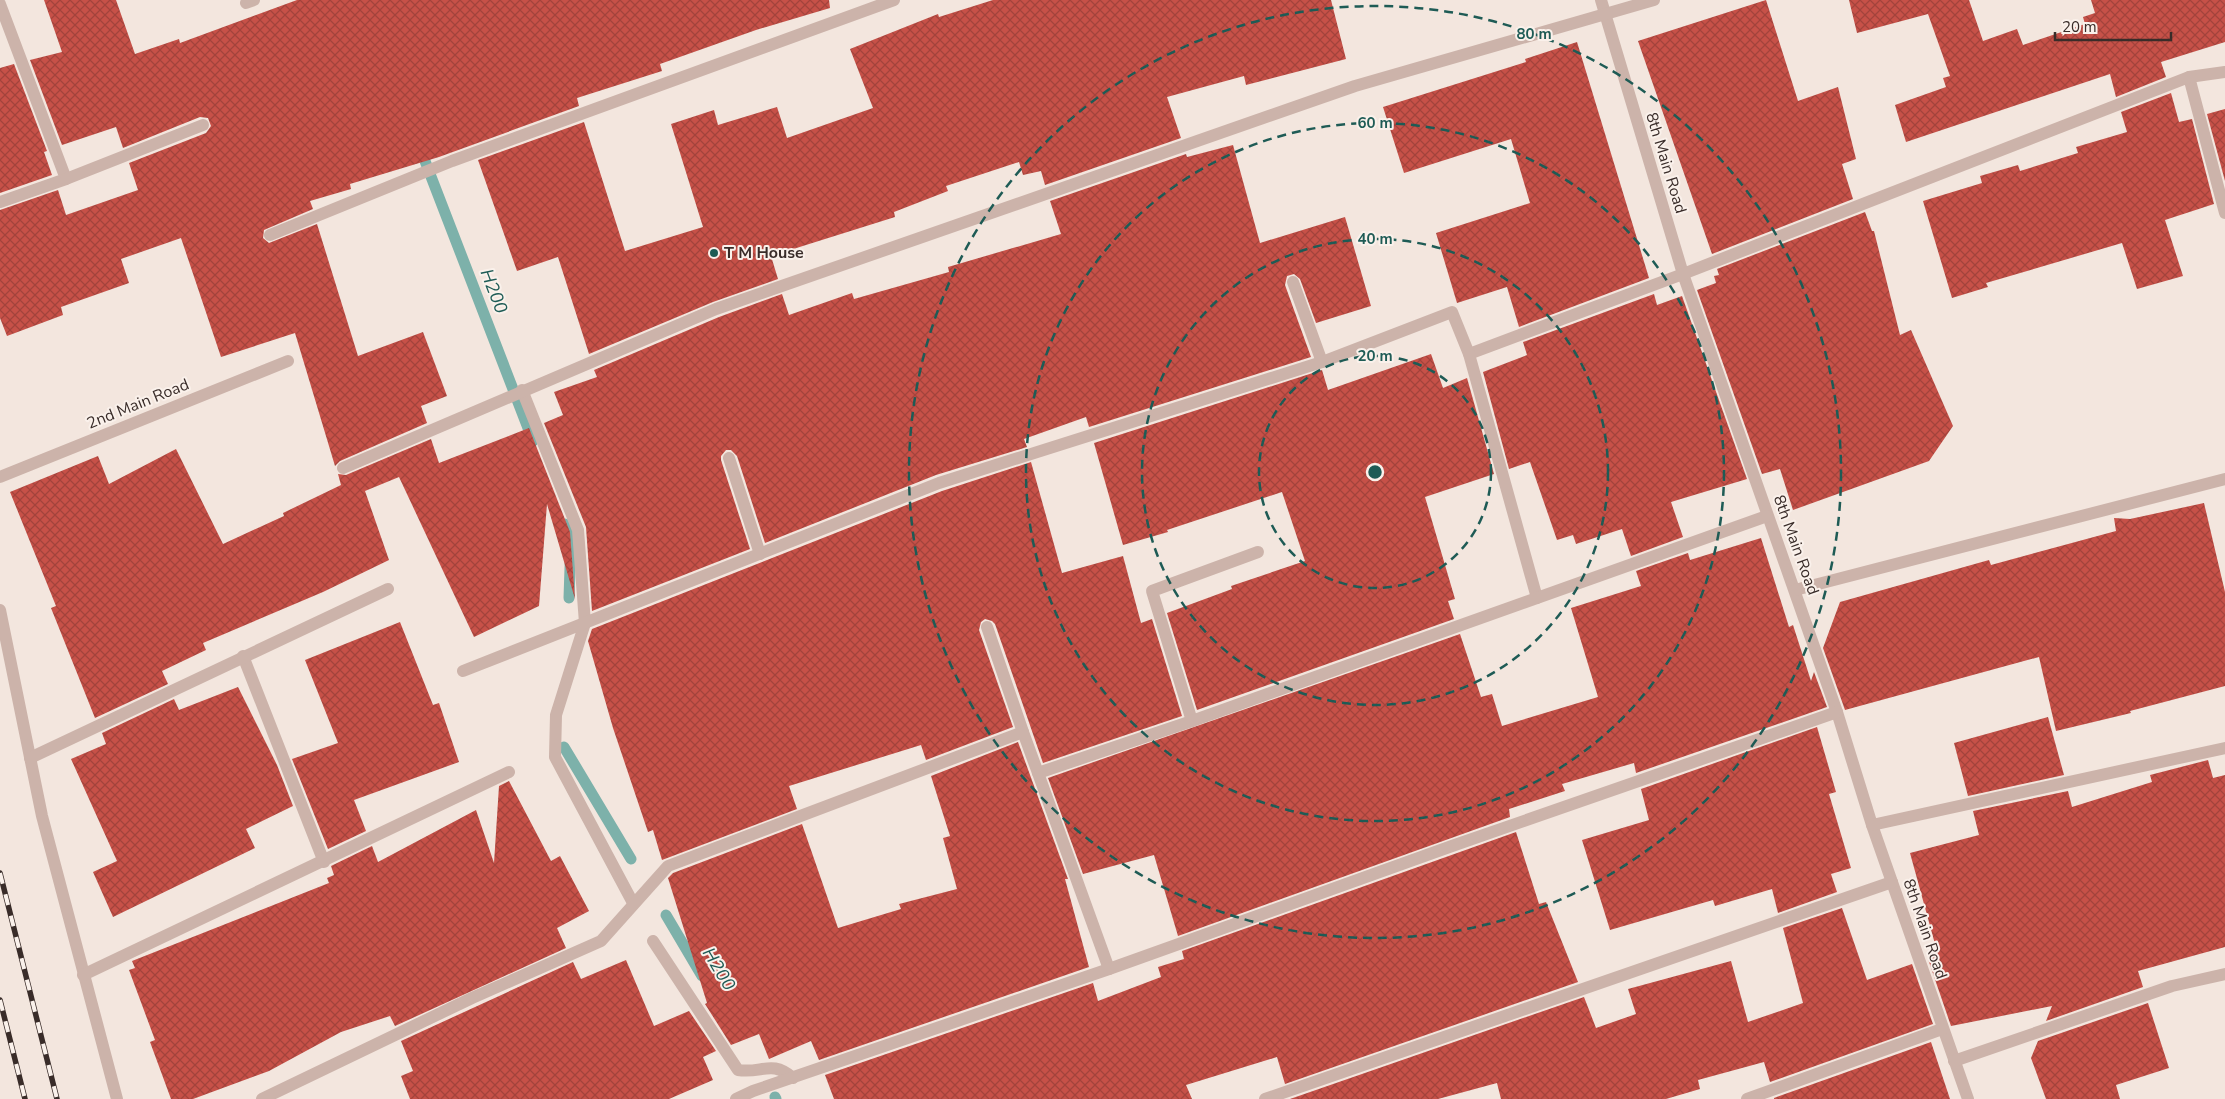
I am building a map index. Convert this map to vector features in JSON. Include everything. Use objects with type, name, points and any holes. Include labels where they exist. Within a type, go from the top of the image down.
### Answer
[{"type":"street","points":[[270,235],[417,174],[894,0]]},
{"type":"street","name":"8th Main Road","points":[[1601,0],[1683,274],[1795,590],[1837,712],[1872,825],[1968,1099]]},
{"type":"street","points":[[343,468],[504,397],[716,309],[1345,89],[1654,0]]},
{"type":"street","points":[[0,4],[66,179]]},
{"type":"street","points":[[1469,354],[1683,274],[2189,77],[2225,72]]},
{"type":"street","points":[[2189,77],[2225,213]]},
{"type":"street","points":[[0,202],[66,179],[203,125]]},
{"type":"street","points":[[1293,282],[1322,362]]},
{"type":"street","points":[[463,671],[939,483],[1322,362],[1452,312],[1469,354],[1537,598]]},
{"type":"street","name":"2nd Main Road","points":[[0,477],[288,360]]},
{"type":"street","points":[[522,390],[578,530],[585,623],[556,715],[555,757],[633,903]]},
{"type":"street","points":[[728,458],[760,554]]},
{"type":"street","points":[[1795,590],[2225,479]]},
{"type":"street","points":[[1038,773],[1192,721],[1768,516]]},
{"type":"street","points":[[1192,721],[1152,591],[1258,552]]},
{"type":"street","points":[[30,758],[388,589]]},
{"type":"street","points":[[0,610],[42,816],[83,975],[118,1099]]},
{"type":"street","points":[[987,627],[1022,732],[1109,969]]},
{"type":"street","points":[[243,656],[324,862]]},
{"type":"street","points":[[736,1099],[1837,712]]},
{"type":"street","points":[[262,1099],[464,1002],[600,941],[668,866],[1022,732]]},
{"type":"street","points":[[1872,825],[2225,748]]},
{"type":"street","points":[[83,975],[324,862],[509,772]]},
{"type":"street","points":[[1265,1099],[1892,882]]},
{"type":"street","points":[[653,941],[738,1070],[750,1072],[770,1066],[782,1069],[792,1078]]},
{"type":"street","points":[[1954,1061],[2172,986],[2225,974]]},
{"type":"street","points":[[1747,1099],[1942,1029]]},
{"type":"building","points":[[44,0],[116,0],[135,54],[179,39],[180,43],[297,0],[829,0],[830,8],[756,30],[660,64],[662,71],[577,98],[579,106],[439,157],[350,184],[351,189],[310,201],[313,209],[264,230],[263,238],[269,243],[317,224],[358,356],[423,332],[447,396],[421,406],[427,423],[340,461],[335,466],[295,333],[221,357],[181,238],[121,259],[129,283],[61,307],[63,315],[7,336],[0,318],[0,210],[58,190],[66,215],[138,190],[129,163],[206,133],[211,126],[208,118],[200,117],[123,148],[116,127],[62,145],[30,60],[62,52]]},
{"type":"building","points":[[993,0],[1331,0],[1346,59],[1246,85],[1244,76],[1167,97],[1181,138],[1045,185],[1041,171],[1023,175],[1019,162],[946,186],[948,191],[894,212],[895,217],[771,256],[778,279],[713,302],[589,354],[558,257],[517,271],[478,160],[584,122],[625,251],[703,227],[671,124],[714,110],[718,125],[777,107],[787,138],[873,108],[850,49],[938,14],[939,17]]},
{"type":"building","points":[[1766,0],[1798,101],[1838,87],[1856,159],[1842,164],[1853,199],[1712,254],[1638,41]]},
{"type":"building","points":[[1849,0],[1969,0],[1983,41],[2017,29],[2023,45],[2085,24],[2083,17],[2095,13],[2091,0],[2225,0],[2225,42],[2161,62],[2166,77],[2116,97],[2110,74],[1906,142],[1895,105],[1946,87],[1943,78],[1950,76],[1928,14],[1857,33]]},
{"type":"building","points":[[1577,42],[1649,278],[1519,327],[1507,287],[1457,303],[1436,233],[1530,203],[1511,139],[1404,173],[1383,107],[1526,62],[1525,59]]},
{"type":"building","points":[[14,64],[47,151],[44,152],[52,175],[0,193],[0,68]]},
{"type":"building","points":[[2171,93],[2179,122],[2192,119],[2214,204],[2165,220],[2183,276],[2137,289],[2122,243],[1986,283],[1988,287],[1952,298],[1923,201],[1982,183],[1980,176],[2018,165],[2020,171],[2078,153],[2076,147],[2127,132],[2121,112]]},
{"type":"building","points":[[2225,109],[2225,181],[2207,114]]},
{"type":"building","points":[[1233,145],[1260,243],[1345,217],[1371,306],[1316,323],[1300,279],[1294,274],[1287,276],[1285,285],[1311,357],[1089,427],[1086,417],[1024,439],[1027,447],[936,475],[765,543],[737,456],[731,450],[726,450],[721,456],[721,460],[750,549],[592,611],[586,527],[544,423],[563,415],[554,392],[597,377],[594,370],[719,317],[782,294],[789,315],[852,293],[854,299],[949,272],[948,267],[1061,234],[1050,201],[1186,154],[1187,157]]},
{"type":"building","points":[[1865,212],[1872,231],[1874,231],[1900,335],[1911,330],[1953,426],[1929,461],[1793,510],[1780,469],[1762,474],[1697,290],[1716,283],[1714,276],[1719,275],[1717,269]]},
{"type":"building","points":[[1654,294],[1657,305],[1682,296],[1747,479],[1671,502],[1683,537],[1631,556],[1622,529],[1576,544],[1573,535],[1557,540],[1530,462],[1509,469],[1483,372],[1527,355],[1523,342]]},
{"type":"building","points":[[1431,354],[1443,388],[1467,378],[1494,474],[1425,497],[1455,599],[1448,601],[1454,619],[1197,710],[1167,613],[1232,589],[1231,586],[1305,561],[1282,492],[1167,530],[1168,532],[1123,545],[1094,443],[1322,370],[1328,390]]},
{"type":"building","points":[[529,428],[570,532],[575,599],[547,504],[539,606],[474,637],[399,477],[365,491],[389,560],[323,592],[203,643],[206,650],[162,671],[168,684],[95,718],[51,608],[56,606],[10,492],[98,456],[109,484],[176,449],[223,544],[284,516],[283,513],[341,485],[338,474],[346,475],[431,439],[439,463]]},
{"type":"building","points":[[1031,462],[1062,573],[1123,556],[1141,623],[1152,619],[1182,716],[1043,763],[995,624],[985,619],[981,622],[979,630],[1013,727],[926,760],[921,745],[789,786],[797,809],[662,860],[653,830],[648,832],[613,728],[588,641],[592,629],[942,491]]},
{"type":"building","points":[[2204,503],[2225,592],[2225,686],[2130,711],[2131,713],[2056,731],[2039,657],[1845,710],[1823,648],[1840,602],[1989,560],[1991,565],[2116,531],[2114,518],[2130,519]]},
{"type":"building","points":[[1761,538],[1789,627],[1793,625],[1811,681],[1814,672],[1827,707],[1636,773],[1634,763],[1562,784],[1565,791],[1509,809],[1510,817],[1178,936],[1154,855],[1083,874],[1048,778],[1460,634],[1481,697],[1492,694],[1502,726],[1598,697],[1571,608],[1641,586],[1636,571],[1688,553],[1690,560]]},
{"type":"building","points":[[400,622],[433,705],[439,703],[459,762],[354,800],[366,831],[328,849],[292,759],[338,743],[305,660]]},
{"type":"building","points":[[238,687],[277,765],[293,806],[246,829],[255,848],[113,917],[93,872],[117,861],[71,759],[106,744],[102,733],[174,699],[179,710]]},
{"type":"building","points":[[2048,717],[2064,775],[1968,796],[1954,743]]},
{"type":"building","points":[[1817,727],[1836,792],[1829,794],[1851,868],[1831,874],[1837,892],[1778,913],[1772,889],[1715,906],[1713,900],[1610,930],[1582,840],[1649,820],[1641,789]]},
{"type":"building","points":[[1018,742],[1068,879],[1065,879],[1089,967],[819,1060],[811,1041],[769,1059],[759,1034],[731,1045],[705,1004],[707,1003],[668,878],[673,873],[802,824],[838,928],[901,909],[899,904],[957,889],[943,838],[950,836],[931,776]]},
{"type":"building","points":[[2208,760],[2213,778],[2225,775],[2225,947],[2138,971],[2143,987],[2046,1021],[2052,1006],[1951,1026],[1928,959],[1938,955],[1910,853],[1979,835],[1973,811],[2068,791],[2072,807],[2152,782],[2150,775]]},
{"type":"building","points":[[509,781],[551,861],[560,856],[589,911],[557,928],[566,948],[395,1026],[390,1016],[341,1032],[269,1071],[193,1099],[171,1099],[150,1042],[155,1040],[129,970],[135,968],[132,961],[329,883],[327,878],[334,875],[331,866],[372,846],[378,862],[476,810],[494,863],[499,786]]},
{"type":"building","points":[[1516,832],[1539,904],[1546,902],[1578,982],[1285,1084],[1277,1057],[1186,1085],[1192,1099],[834,1099],[825,1075],[1093,983],[1098,1001],[1161,977],[1158,967],[1184,959],[1182,951]]},
{"type":"building","points":[[1842,908],[1867,980],[1912,964],[1933,1024],[1770,1082],[1764,1062],[1698,1080],[1700,1089],[1666,1099],[1501,1099],[1497,1083],[1438,1099],[1290,1099],[1584,997],[1596,1028],[1636,1014],[1628,989],[1731,961],[1748,1022],[1803,1003],[1783,928]]},
{"type":"building","points":[[626,960],[654,1026],[689,1011],[716,1051],[703,1057],[713,1080],[669,1099],[410,1099],[401,1076],[413,1071],[401,1041],[573,962],[581,979]]},
{"type":"building","points":[[2148,1003],[2169,1068],[2116,1085],[2120,1099],[2046,1099],[2031,1058],[2038,1041]]},
{"type":"building","points":[[1931,1042],[1950,1099],[1774,1099],[1774,1098]]},
{"type":"waterway","name":"H200","points":[[420,148],[533,441]]},
{"type":"waterway","name":"H200","points":[[565,524],[571,539],[569,598]]},
{"type":"waterway","name":"H200","points":[[564,747],[631,859]]},
{"type":"waterway","name":"H200","points":[[666,915],[702,976]]},
{"type":"railway","points":[[0,873],[57,1099]]},
{"type":"railway","points":[[0,1000],[25,1099]]},
{"type":"place","name":"T M House","points":[[714,253]]}]
